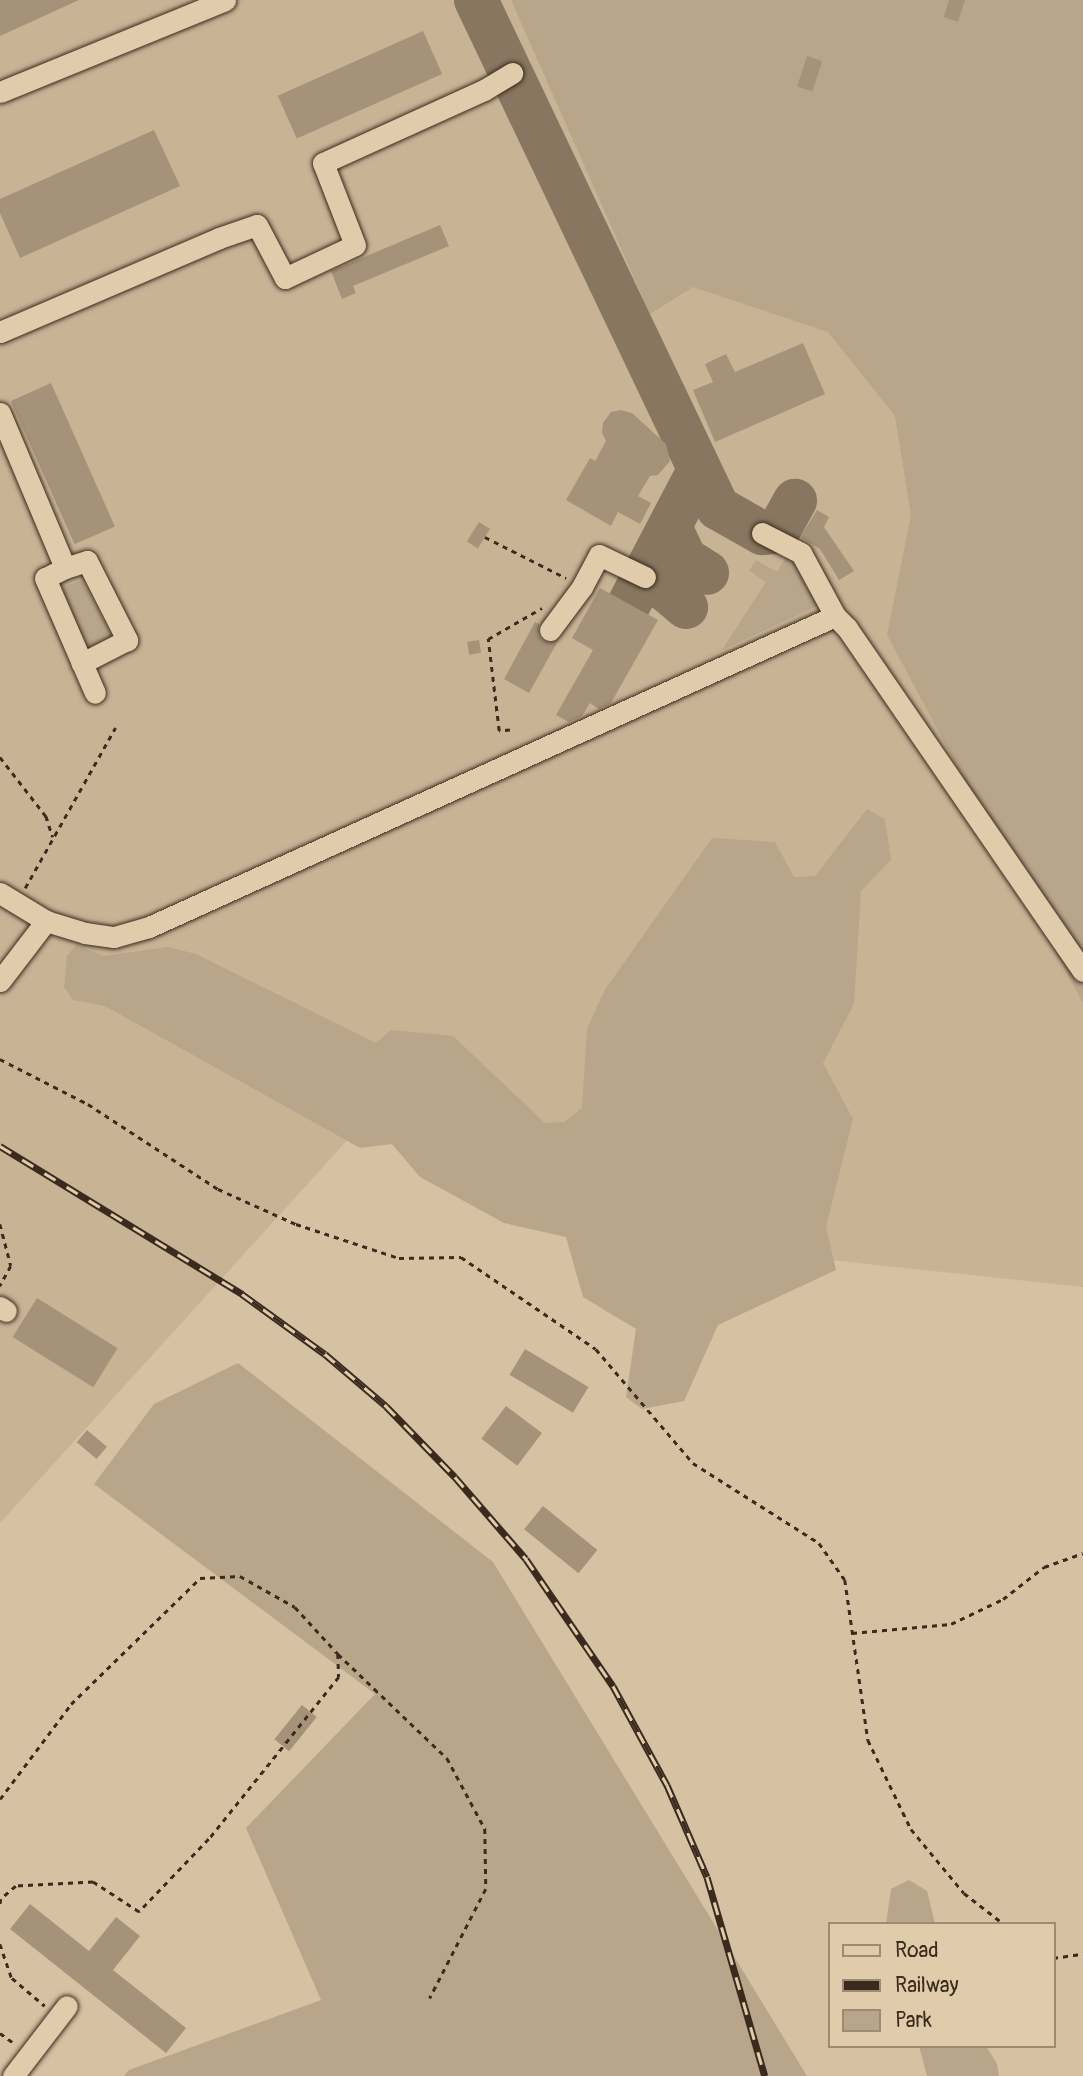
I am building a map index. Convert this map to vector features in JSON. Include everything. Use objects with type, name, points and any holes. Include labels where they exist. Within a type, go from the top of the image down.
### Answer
[{"type":"lane","points":[[0,92],[223,0]]},
{"type":"lane","points":[[0,332],[219,238],[257,225],[285,278],[355,245],[323,163],[484,90],[512,73]]},
{"type":"lane","points":[[0,413],[65,568]]},
{"type":"lane","points":[[762,533],[801,553],[835,616],[855,639],[1083,971]]},
{"type":"lane","points":[[550,630],[578,591],[599,555],[645,578]]},
{"type":"lane","points":[[82,663],[128,640],[87,561],[45,578],[95,693]]},
{"type":"lane","points":[[8,898],[46,921],[64,928],[114,937],[149,928],[835,616]]},
{"type":"lane","points":[[0,981],[46,921]]},
{"type":"lane","points":[[13,2076],[62,2011]]},
{"type":"path","points":[[485,537],[578,591]]},
{"type":"path","points":[[510,730],[499,732],[488,639],[532,612],[578,591]]},
{"type":"path","points":[[8,898],[53,837],[115,728]]},
{"type":"path","points":[[0,757],[47,816],[53,837]]},
{"type":"path","points":[[0,1059],[88,1104],[218,1189],[296,1224],[398,1258],[461,1257],[596,1349],[693,1463],[819,1543],[845,1580],[869,1740],[911,1829],[964,1893],[1001,1922]]},
{"type":"path","points":[[0,1224],[11,1266],[0,1286]]},
{"type":"path","points":[[852,1633],[951,1624],[1003,1599],[1044,1567],[1083,1553]]},
{"type":"path","points":[[0,1799],[71,1704],[200,1578],[240,1576],[295,1606],[338,1654],[447,1758],[485,1829],[486,1889],[430,1998]]},
{"type":"path","points":[[0,1905],[1,1899],[16,1886],[93,1882],[139,1912],[209,1839],[339,1677],[338,1654]]},
{"type":"path","points":[[0,1944],[12,1978],[62,2011]]},
{"type":"path","points":[[1055,1958],[1083,1954]]},
{"type":"shaded area","points":[[0,0],[1083,0],[1083,1287],[718,1248],[390,1093],[0,1523]]},
{"type":"green space","points":[[511,0],[1083,0],[1083,1003],[887,635],[911,515],[895,416],[828,332],[693,287],[650,314]]},
{"type":"green space","points":[[792,548],[830,600],[722,650],[766,582],[749,571],[756,560],[777,572]]},
{"type":"green space","points":[[82,580],[114,641],[85,654],[58,589]]},
{"type":"green space","points":[[867,809],[885,819],[891,860],[861,891],[854,1004],[823,1063],[853,1119],[826,1227],[836,1270],[718,1325],[684,1401],[642,1409],[626,1397],[636,1329],[583,1297],[566,1237],[504,1223],[420,1177],[392,1144],[360,1148],[105,1006],[73,1000],[64,987],[67,956],[76,945],[104,956],[168,947],[196,954],[376,1043],[391,1030],[453,1036],[545,1123],[564,1122],[582,1108],[587,1029],[604,991],[712,838],[775,842],[794,877],[815,876]]},
{"type":"green space","points":[[238,1363],[493,1562],[807,2076],[124,2076],[129,2070],[321,2000],[246,1828],[375,1694],[94,1484],[154,1404]]},
{"type":"green space","points":[[909,1880],[927,1891],[935,1922],[886,1922],[891,1889]]},
{"type":"green space","points":[[920,2048],[987,2048],[997,2064],[999,2076],[927,2076]]},
{"type":"building","points":[[0,0],[79,0],[0,36]]},
{"type":"building","points":[[949,0],[965,0],[958,22],[944,17]]},
{"type":"building","points":[[423,31],[442,74],[297,139],[278,96]]},
{"type":"building","points":[[807,56],[822,61],[812,91],[797,86]]},
{"type":"building","points":[[154,130],[180,186],[20,258],[0,213],[0,199]]},
{"type":"building","points":[[440,225],[449,246],[353,286],[356,293],[342,299],[331,271]]},
{"type":"building","points":[[803,343],[825,394],[715,442],[693,390],[713,382],[705,364],[726,354],[735,372]]},
{"type":"building","points":[[51,383],[115,526],[75,544],[11,401]]},
{"type":"building","points":[[621,410],[632,413],[666,444],[670,461],[658,475],[650,476],[638,496],[651,503],[640,524],[618,512],[611,526],[566,500],[590,458],[595,461],[606,441],[602,433],[603,423],[611,412]]},
{"type":"building","points":[[817,510],[829,517],[824,527],[854,571],[839,580],[820,549],[800,537]]},
{"type":"building","points":[[479,522],[490,529],[478,548],[467,542]]},
{"type":"building","points":[[600,588],[658,620],[611,703],[599,709],[590,703],[582,716],[569,722],[556,715],[593,650],[572,638]]},
{"type":"building","points":[[535,622],[539,624],[538,635],[542,640],[549,643],[559,639],[529,693],[504,679]]},
{"type":"building","points":[[479,640],[481,653],[469,655],[467,642]]},
{"type":"building","points":[[37,1298],[118,1348],[93,1387],[13,1337]]},
{"type":"building","points":[[525,1349],[588,1387],[573,1413],[510,1375]]},
{"type":"building","points":[[506,1406],[542,1433],[517,1466],[481,1439]]},
{"type":"building","points":[[87,1430],[107,1447],[97,1459],[77,1442]]},
{"type":"building","points":[[543,1506],[597,1550],[579,1573],[524,1529]]},
{"type":"building","points":[[302,1705],[317,1717],[289,1751],[274,1739]]},
{"type":"building","points":[[30,1904],[89,1951],[116,1917],[140,1936],[113,1970],[186,2028],[166,2053],[10,1929]]},
{"type":"taxiway","points":[[476,0],[718,508],[762,533],[773,532],[781,526],[795,501]]},
{"type":"taxiway","points":[[629,604],[698,472]]},
{"type":"taxiway","points":[[671,529],[685,559],[707,573]]},
{"type":"taxiway","points":[[653,561],[667,591],[686,607]]},
{"type":"railway","points":[[0,1146],[242,1294],[325,1354],[386,1406],[455,1477],[526,1559],[613,1686],[667,1785],[707,1877],[765,2076]]}]
